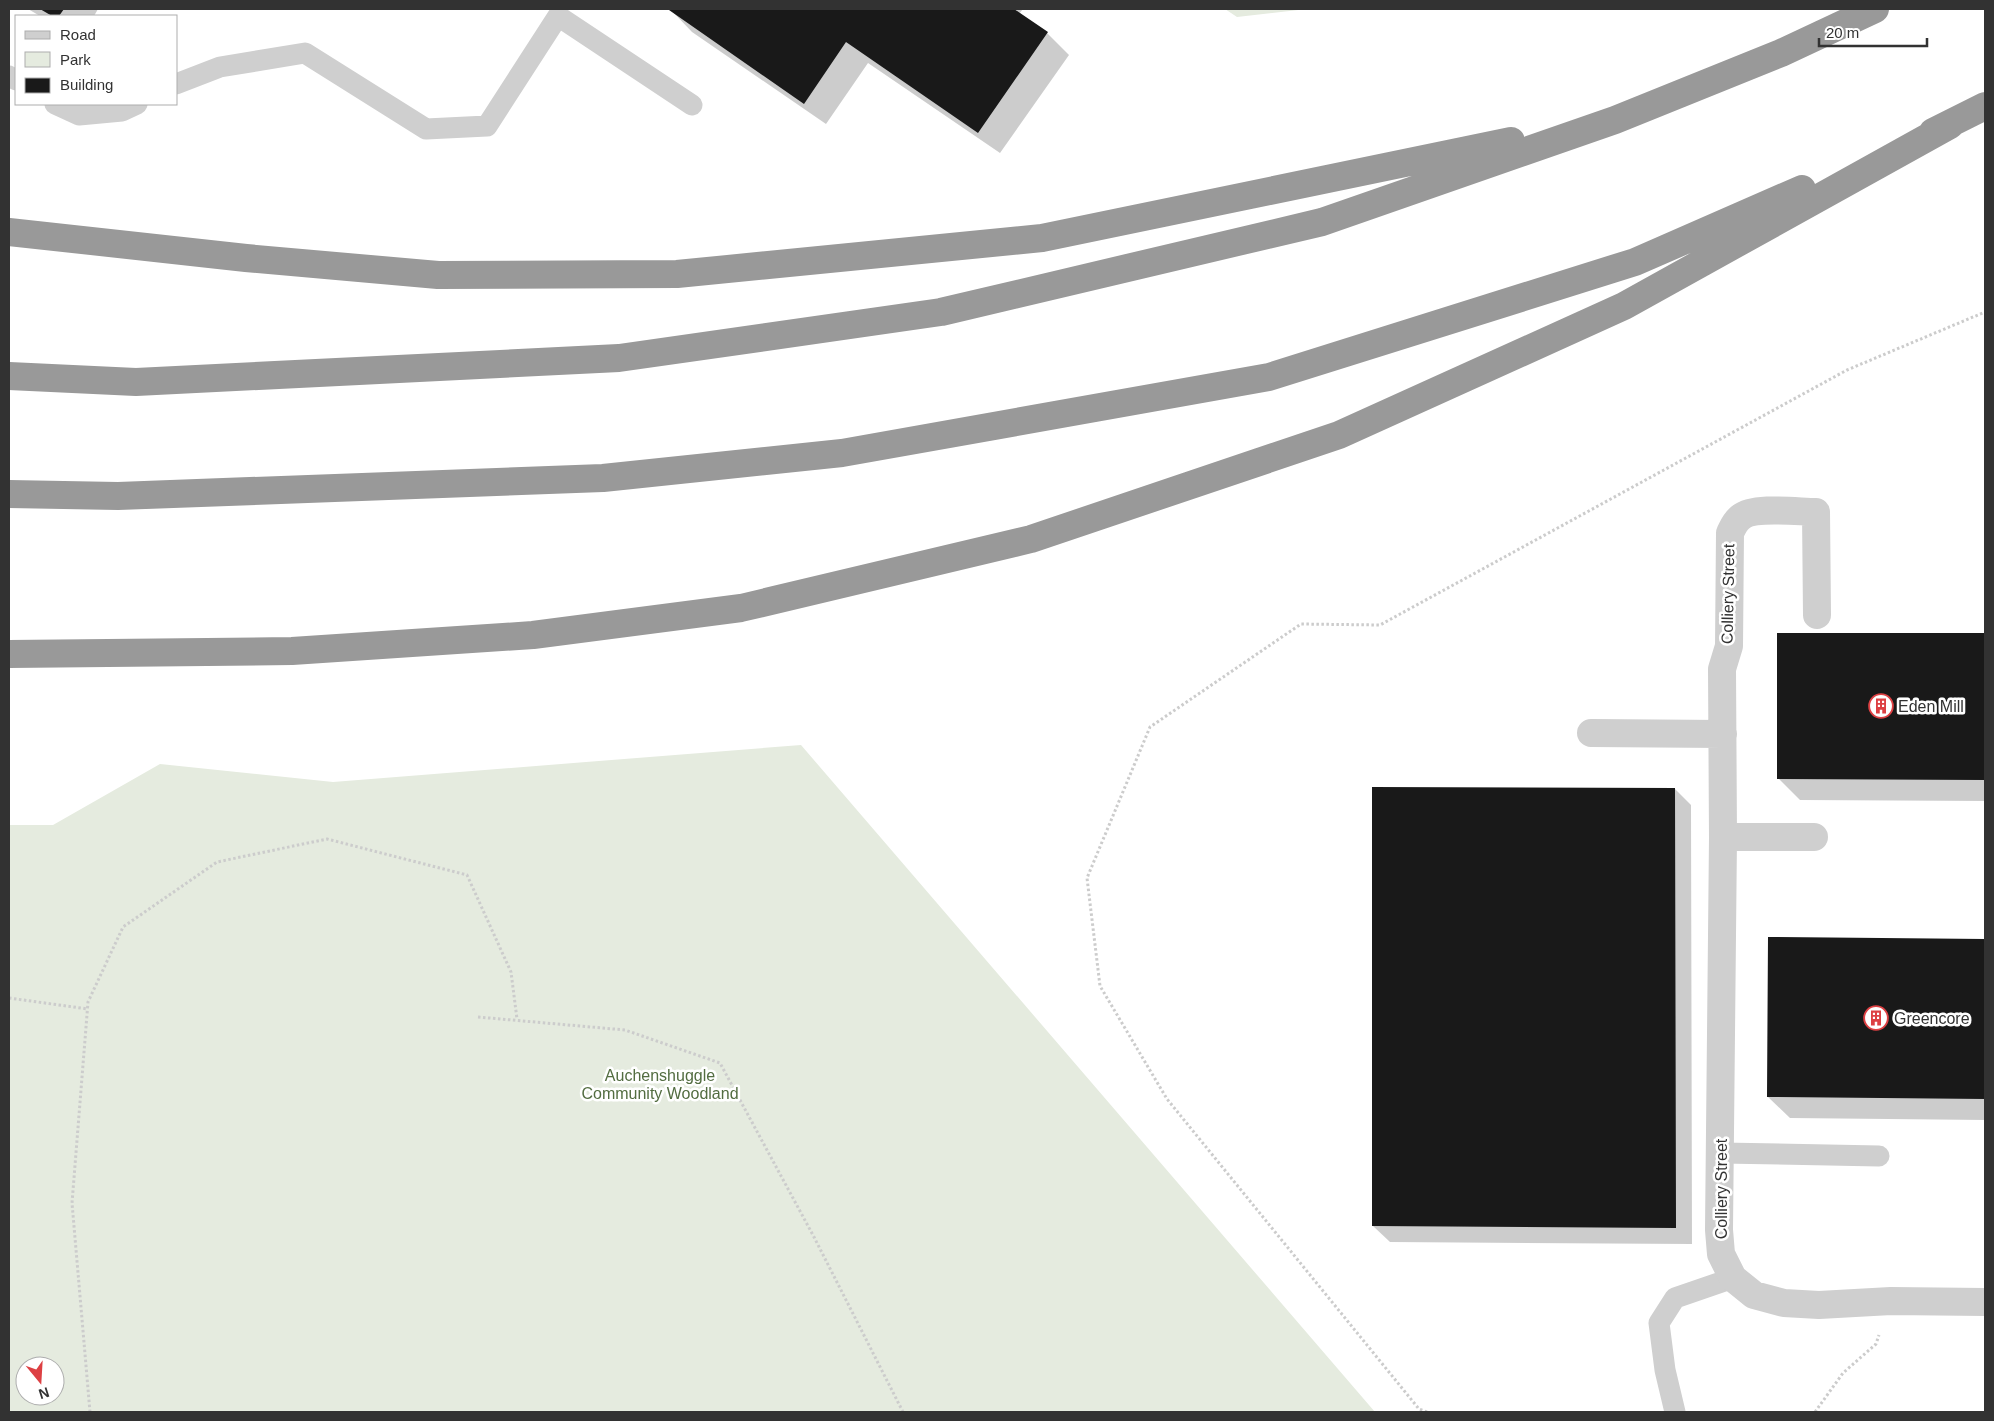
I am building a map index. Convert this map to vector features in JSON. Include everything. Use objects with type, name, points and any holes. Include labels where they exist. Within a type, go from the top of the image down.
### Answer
[{"type":"highway","points":[[9,376],[136,382],[619,358],[941,312],[1322,222],[1615,120],[1781,52],[1875,9]]},
{"type":"highway","points":[[9,654],[292,651],[533,635],[741,608],[1031,539],[1348,431],[1624,306],[1985,106]]},
{"type":"highway","points":[[9,232],[246,258],[438,276],[677,274],[1042,238],[1615,120]]},
{"type":"highway","points":[[9,494],[127,496],[604,478],[842,453],[1269,377],[1635,262],[1950,125]]},
{"type":"street","name":"Colliery Street","points":[[1817,614],[1816,512],[1753,512],[1742,515],[1735,522],[1730,533],[1729,646],[1722,669],[1723,837],[1719,1238],[1721,1254],[1733,1278],[1754,1295],[1784,1303],[1819,1305],[1891,1301],[1985,1302]]},
{"type":"street","points":[[1591,733],[1723,734]]},
{"type":"street","points":[[1723,837],[1814,836]]},
{"type":"lane","points":[[178,83],[220,67],[305,53],[426,129],[487,126],[559,12],[692,105]]},
{"type":"lane","points":[[57,105],[79,115],[122,111],[135,105]]},
{"type":"lane","points":[[1721,1153],[1879,1156]]},
{"type":"lane","points":[[1675,1412],[1665,1370],[1659,1323],[1675,1298],[1733,1278]]},
{"type":"path","points":[[1427,1412],[1419,1409],[1167,1099],[1100,986],[1087,878],[1150,727],[1301,624],[1380,625],[1847,370],[1985,312]]},
{"type":"path","points":[[90,1412],[72,1203],[88,1002],[122,927],[217,862],[327,839],[467,875],[511,972],[517,1019]]},
{"type":"path","points":[[9,998],[88,1009]]},
{"type":"path","points":[[478,1017],[625,1030],[720,1063],[814,1237],[904,1412]]},
{"type":"path","points":[[1815,1412],[1843,1372],[1876,1344],[1891,1301]]},
{"type":"green space","points":[[1225,9],[1307,9],[1237,17]]},
{"type":"green space","name":"Auchenshuggle Community Woodland","points":[[801,745],[1375,1412],[9,1412],[9,825],[53,825],[160,764],[333,782]]},
{"type":"building","points":[[40,9],[64,9],[60,15],[50,15]]},
{"type":"building","points":[[670,9],[1014,9],[1048,32],[978,133],[846,42],[804,104]]},
{"type":"building","name":"Eden Mill","points":[[1777,633],[1985,633],[1985,780],[1777,779]]},
{"type":"building","points":[[1372,787],[1675,788],[1676,1228],[1372,1226]]},
{"type":"building","name":"Greencore","points":[[1768,937],[1985,939],[1985,1099],[1767,1097]]},
{"type":"place","name":"Eden Mill","points":[[1881,706]]},
{"type":"place","name":"Greencore","points":[[1876,1018]]}]
